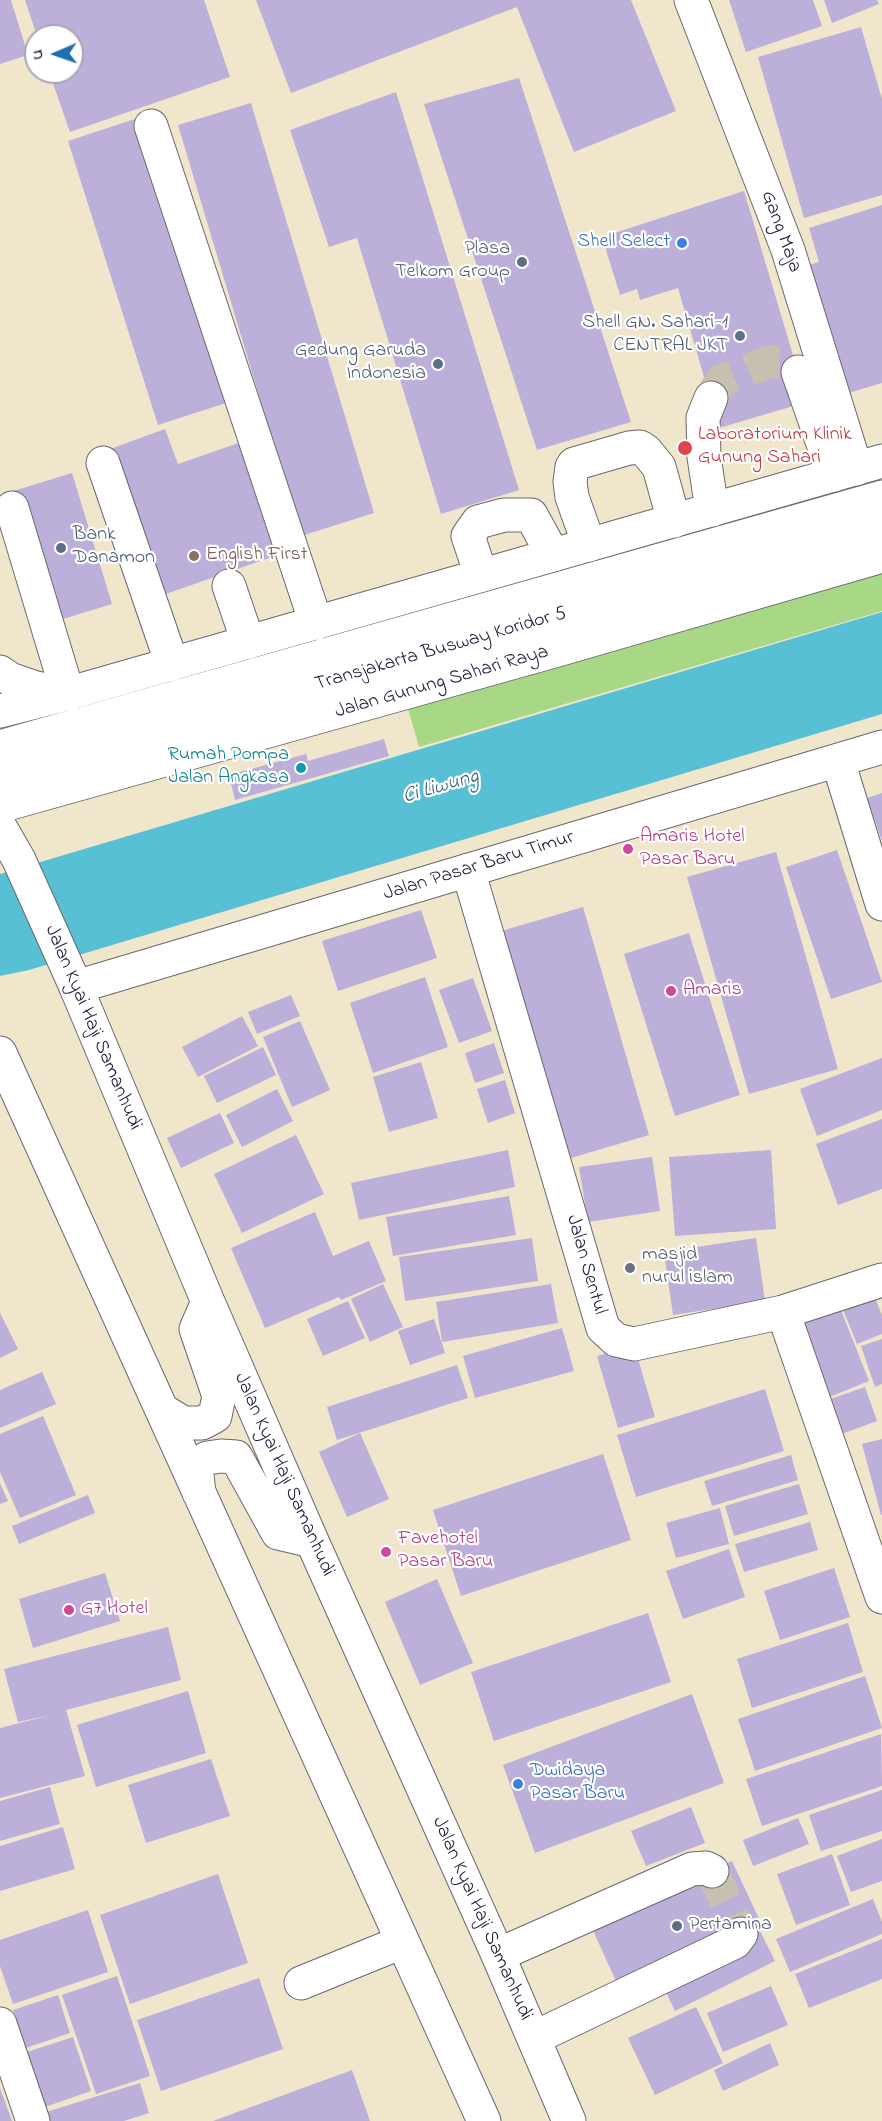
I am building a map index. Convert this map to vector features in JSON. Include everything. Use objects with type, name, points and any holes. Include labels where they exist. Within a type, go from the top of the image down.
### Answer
[{"type":"main road","name":"Gang Maja","points":[[691,0],[788,250],[857,468]]},
{"type":"main road","points":[[151,126],[316,623]]},
{"type":"main road","points":[[0,711],[68,694],[857,468],[798,372]]},
{"type":"main road","points":[[711,398],[703,418],[704,457],[712,510]]},
{"type":"main road","points":[[589,545],[572,497],[570,482],[572,467],[629,448],[640,447],[659,467],[674,521]]},
{"type":"main road","points":[[103,463],[172,664]]},
{"type":"main road","name":"Transjakarta Busway Koridor 5","points":[[0,747],[882,497]]},
{"type":"main road","points":[[12,508],[68,694]]},
{"type":"main road","points":[[481,576],[468,536],[478,522],[504,515],[531,515],[553,555]]},
{"type":"main road","name":"Transjakarta Busway Koridor 5","points":[[0,776],[882,524]]},
{"type":"main road","name":"Jalan Gunung Sahari Raya","points":[[0,806],[542,655],[882,556]]},
{"type":"main road","points":[[228,586],[248,642]]},
{"type":"main road","points":[[0,672],[10,679],[36,688],[68,694]]},
{"type":"main road","name":"Jalan Pasar Baru Timur","points":[[70,976],[468,870],[882,747]]},
{"type":"main road","points":[[838,760],[882,904]]},
{"type":"main road","name":"Jalan Kyai Haji Samanhudi","points":[[0,827],[21,866],[70,976],[312,1541],[498,1955],[569,2121]]},
{"type":"main road","name":"Jalan Sentul","points":[[468,870],[603,1328],[616,1340],[634,1344],[783,1312],[882,1280]]},
{"type":"main road","points":[[0,1053],[484,2121]]},
{"type":"main road","points":[[162,1410],[183,1423],[202,1423],[215,1416],[219,1396],[196,1329],[208,1302]]},
{"type":"main road","points":[[783,1312],[882,1597]]},
{"type":"main road","points":[[199,1493],[196,1467],[207,1458],[236,1457],[278,1533],[312,1541]]},
{"type":"main road","points":[[498,1955],[692,1869],[706,1868],[712,1871]]},
{"type":"main road","points":[[534,2038],[735,1942],[741,1934]]},
{"type":"main road","points":[[301,1983],[402,1942]]},
{"type":"main road","points":[[0,2024],[33,2121]]},
{"type":"green space","points":[[882,558],[882,611],[419,747],[404,694]]},
{"type":"water","name":"Ci Liwung","points":[[882,612],[882,714],[29,970],[0,976],[0,874]]},
{"type":"building","points":[[0,0],[11,0],[24,42],[24,56],[0,64]]},
{"type":"building","points":[[25,0],[204,0],[230,77],[70,132],[53,84],[84,84],[84,24],[33,24]]},
{"type":"building","points":[[256,0],[631,0],[676,111],[574,152],[517,7],[291,93]]},
{"type":"building","points":[[729,0],[813,0],[822,26],[746,52]]},
{"type":"building","points":[[824,0],[877,0],[879,4],[832,23]]},
{"type":"building","points":[[861,27],[882,99],[882,195],[804,218],[758,57]]},
{"type":"building","points":[[519,78],[631,422],[537,450],[424,104]]},
{"type":"building","name":"Gedung Garuda Indonesia","points":[[396,92],[519,490],[441,514],[357,238],[329,247],[290,130]]},
{"type":"building","points":[[251,103],[374,513],[301,536],[178,125]]},
{"type":"building","points":[[138,118],[229,402],[158,425],[68,141]]},
{"type":"building","name":"Shell GN. Sahari-1 CENTRAL JKT","points":[[744,191],[807,402],[719,428],[678,288],[640,300],[637,289],[620,295],[602,237]]},
{"type":"building","points":[[882,205],[882,383],[849,393],[809,265],[819,262],[809,228]]},
{"type":"building","points":[[165,429],[178,464],[247,440],[286,552],[160,596],[110,449]]},
{"type":"building","name":"Bank Danamon","points":[[72,473],[112,604],[50,623],[10,492]]},
{"type":"building","name":"Rumah Pompa Jalan Angkasa","points":[[384,739],[389,756],[235,800],[229,775],[306,754],[308,761]]},
{"type":"building","points":[[882,793],[882,841],[867,798]]},
{"type":"building","points":[[837,850],[882,982],[831,999],[786,867]]},
{"type":"building","points":[[776,852],[838,1069],[749,1094],[687,877]]},
{"type":"building","points":[[583,907],[649,1135],[564,1160],[498,932]]},
{"type":"building","points":[[421,910],[437,958],[338,991],[322,941]]},
{"type":"building","points":[[689,933],[740,1095],[675,1116],[624,954]]},
{"type":"building","points":[[425,977],[448,1047],[373,1073],[350,1003]]},
{"type":"building","points":[[473,978],[492,1031],[459,1043],[439,990]]},
{"type":"building","points":[[291,995],[300,1016],[257,1034],[248,1012]]},
{"type":"building","points":[[242,1016],[258,1046],[198,1077],[182,1047]]},
{"type":"building","points":[[300,1021],[330,1090],[292,1107],[263,1037]]},
{"type":"building","points":[[494,1043],[504,1073],[475,1083],[465,1053]]},
{"type":"building","points":[[263,1047],[276,1075],[217,1103],[204,1076]]},
{"type":"building","points":[[882,1058],[882,1110],[817,1136],[800,1089]]},
{"type":"building","points":[[421,1062],[438,1118],[389,1132],[373,1077]]},
{"type":"building","points":[[505,1080],[515,1113],[488,1123],[477,1089]]},
{"type":"building","points":[[277,1089],[293,1121],[242,1147],[226,1115]]},
{"type":"building","points":[[220,1113],[234,1143],[181,1168],[167,1138]]},
{"type":"building","points":[[882,1119],[882,1189],[838,1205],[816,1144]]},
{"type":"building","points":[[296,1135],[324,1194],[242,1233],[214,1174]]},
{"type":"building","points":[[508,1150],[515,1187],[359,1220],[351,1183]]},
{"type":"building","points":[[771,1150],[776,1229],[675,1236],[669,1157]]},
{"type":"building","points":[[652,1157],[660,1211],[588,1222],[579,1167]]},
{"type":"building","points":[[509,1196],[516,1235],[393,1256],[386,1217]]},
{"type":"building","points":[[315,1212],[333,1256],[369,1241],[386,1281],[341,1300],[339,1297],[265,1328],[231,1248]]},
{"type":"building","points":[[532,1238],[538,1281],[405,1301],[399,1257]]},
{"type":"building","points":[[756,1238],[765,1301],[673,1315],[664,1252]]},
{"type":"building","points":[[383,1284],[403,1327],[370,1342],[351,1299]]},
{"type":"building","points":[[551,1284],[558,1323],[442,1342],[436,1302]]},
{"type":"building","points":[[873,1293],[882,1315],[882,1334],[857,1344],[841,1305]]},
{"type":"building","points":[[837,1300],[869,1381],[827,1398],[794,1318]]},
{"type":"building","points":[[348,1301],[365,1338],[323,1356],[307,1319]]},
{"type":"building","points":[[0,1313],[18,1349],[0,1358]]},
{"type":"building","points":[[434,1319],[445,1353],[410,1365],[398,1331]]},
{"type":"building","points":[[562,1328],[574,1371],[475,1398],[463,1356]]},
{"type":"building","points":[[882,1339],[882,1384],[875,1387],[861,1346]]},
{"type":"building","points":[[634,1345],[655,1417],[618,1428],[597,1356]]},
{"type":"building","points":[[457,1365],[468,1398],[337,1440],[327,1407]]},
{"type":"building","points":[[42,1372],[56,1404],[0,1428],[0,1390]]},
{"type":"building","points":[[865,1387],[877,1421],[831,1438],[819,1403]]},
{"type":"building","points":[[765,1389],[784,1451],[636,1497],[617,1435]]},
{"type":"building","points":[[43,1416],[76,1495],[20,1518],[0,1472],[0,1434]]},
{"type":"building","points":[[360,1433],[389,1499],[347,1517],[319,1452]]},
{"type":"building","points":[[882,1439],[882,1515],[881,1515],[862,1444]]},
{"type":"building","points":[[603,1454],[631,1540],[461,1596],[433,1510]]},
{"type":"building","points":[[791,1455],[798,1480],[712,1506],[704,1481]]},
{"type":"building","points":[[0,1483],[8,1501],[0,1504]]},
{"type":"building","points":[[799,1484],[808,1514],[734,1536],[725,1506]]},
{"type":"building","points":[[88,1495],[95,1513],[19,1544],[12,1526]]},
{"type":"building","points":[[720,1508],[729,1544],[676,1558],[666,1523]]},
{"type":"building","points":[[810,1522],[818,1550],[744,1572],[735,1544]]},
{"type":"building","points":[[729,1549],[745,1597],[683,1619],[666,1571]]},
{"type":"building","points":[[834,1568],[850,1617],[780,1640],[764,1591]]},
{"type":"building","name":"G7 Hotel","points":[[105,1573],[120,1621],[33,1648],[19,1599]]},
{"type":"building","points":[[437,1579],[473,1663],[420,1685],[385,1602]]},
{"type":"building","points":[[648,1613],[671,1682],[494,1741],[471,1672]]},
{"type":"building","points":[[848,1623],[863,1672],[752,1708],[737,1659]]},
{"type":"building","points":[[168,1627],[181,1680],[66,1710],[85,1776],[0,1798],[0,1728],[51,1715],[18,1722],[4,1669]]},
{"type":"building","points":[[865,1676],[882,1728],[755,1771],[738,1719]]},
{"type":"building","points":[[188,1691],[206,1753],[96,1787],[77,1725]]},
{"type":"building","points":[[692,1694],[724,1783],[535,1853],[503,1765]]},
{"type":"building","points":[[881,1734],[882,1786],[762,1826],[746,1779]]},
{"type":"building","points":[[211,1759],[230,1816],[146,1843],[128,1785]]},
{"type":"building","points":[[50,1787],[60,1824],[0,1841],[0,1801]]},
{"type":"building","points":[[882,1790],[882,1831],[821,1851],[809,1815]]},
{"type":"building","points":[[691,1807],[705,1843],[646,1866],[631,1831]]},
{"type":"building","points":[[798,1818],[809,1844],[753,1866],[743,1840]]},
{"type":"building","points":[[63,1827],[75,1869],[0,1891],[0,1846]]},
{"type":"building","points":[[882,1839],[882,1881],[851,1892],[837,1856]]},
{"type":"building","points":[[832,1854],[850,1905],[796,1925],[777,1874]]},
{"type":"building","name":"Pertamina","points":[[732,1861],[762,1925],[620,1990],[591,1926]]},
{"type":"building","points":[[218,1874],[248,1963],[130,2004],[100,1915]]},
{"type":"building","points":[[873,1899],[882,1922],[882,1934],[790,1972],[776,1939]]},
{"type":"building","points":[[88,1910],[108,1972],[13,2004],[0,1966],[0,1940]]},
{"type":"building","points":[[760,1931],[775,1961],[675,2011],[661,1982]]},
{"type":"building","points":[[882,1939],[882,1979],[809,2008],[795,1974]]},
{"type":"building","points":[[117,1976],[150,2076],[96,2094],[62,1995]]},
{"type":"building","points":[[259,1978],[283,2049],[161,2091],[137,2020]]},
{"type":"building","points":[[771,1986],[788,2025],[723,2052],[707,2013]]},
{"type":"building","points":[[58,1995],[70,2033],[26,2048],[13,2010]]},
{"type":"building","points":[[696,2007],[723,2063],[655,2095],[628,2038]]},
{"type":"building","points":[[73,2037],[91,2091],[45,2107],[27,2052]]},
{"type":"building","points":[[770,2043],[779,2065],[723,2091],[714,2070]]},
{"type":"building","points":[[352,2070],[370,2121],[213,2121]]},
{"type":"building","points":[[140,2083],[149,2113],[124,2121],[49,2121],[46,2112]]},
{"type":"building","points":[[0,2088],[12,2121],[0,2121]]},
{"type":"tunnel","points":[[711,398],[721,381],[768,362],[789,362],[798,372]]},
{"type":"tunnel","points":[[712,1871],[741,1934]]},
{"type":"place","name":"Shell Select","points":[[682,243]]},
{"type":"place","name":"Plasa Telkom Group","points":[[522,262]]},
{"type":"place","name":"Shell GN. Sahari-1 CENTRAL JKT","points":[[740,336]]},
{"type":"place","name":"Gedung Garuda Indonesia","points":[[438,364]]},
{"type":"place","name":"Laboratorium Klinik Gunung Sahari","points":[[685,448]]},
{"type":"place","name":"Bank Danamon","points":[[61,548]]},
{"type":"place","name":"English First","points":[[194,556]]},
{"type":"place","name":"Rumah Pompa Jalan Angkasa","points":[[301,768]]},
{"type":"place","name":"Amaris Hotel Pasar Baru","points":[[628,849]]},
{"type":"place","name":"Amaris","points":[[671,991]]},
{"type":"place","name":"masjid nurul islam","points":[[630,1268]]},
{"type":"place","name":"Favehotel Pasar Baru","points":[[386,1552]]},
{"type":"place","name":"G7 Hotel","points":[[69,1610]]},
{"type":"place","name":"Dwidaya Pasar Baru","points":[[518,1784]]},
{"type":"place","name":"Pertamina","points":[[677,1926]]}]
